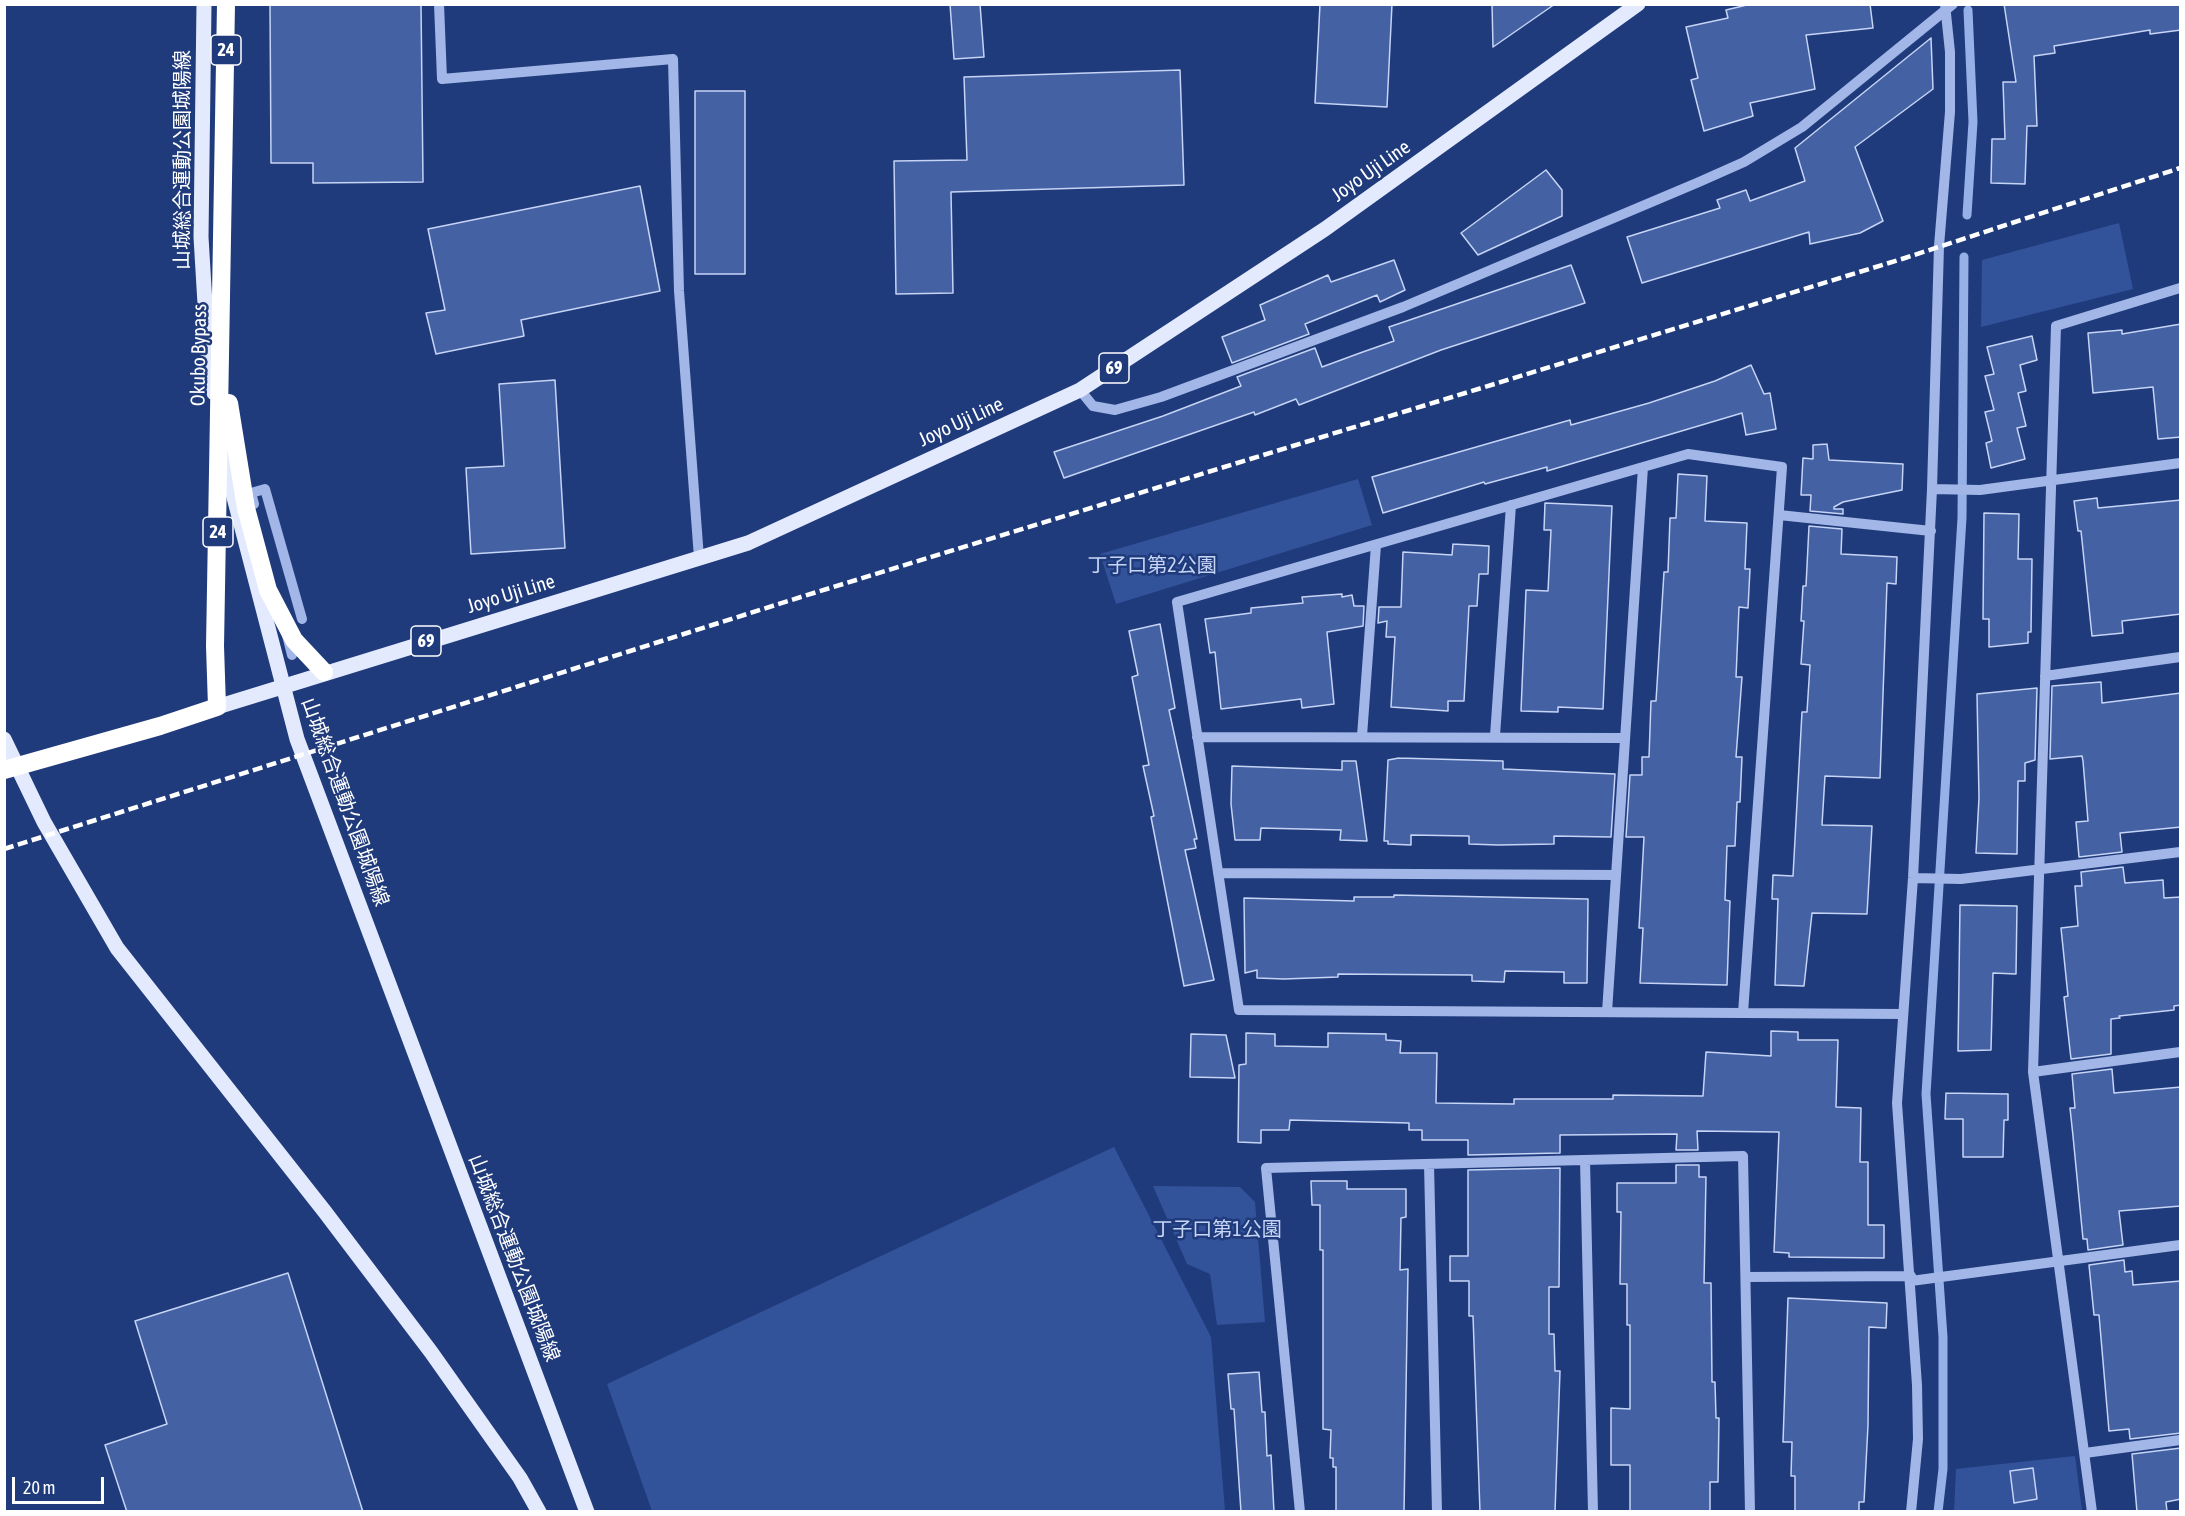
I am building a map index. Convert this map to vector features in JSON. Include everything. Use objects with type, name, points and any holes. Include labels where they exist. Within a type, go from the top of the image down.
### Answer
[{"type":"highway","name":"Okubo Bypass","points":[[217,707],[215,646],[226,4]]},
{"type":"highway","points":[[221,357],[246,508],[268,590],[294,640],[324,672]]},
{"type":"highway","points":[[4,770],[160,726],[217,707]]},
{"type":"main road","name":"山城総合運動公園城陽線","points":[[204,4],[201,237],[208,354],[226,470],[297,739],[587,1512]]},
{"type":"main road","name":"Joyo Uji Line","points":[[217,707],[324,672],[748,543],[1080,390],[1325,229],[1638,4]]},
{"type":"main road","points":[[4,739],[44,822],[117,948],[325,1212],[431,1352],[520,1478],[539,1512]]},
{"type":"street","points":[[439,4],[442,79],[673,59],[679,291],[699,558]]},
{"type":"street","points":[[1080,390],[1093,406],[1115,410],[1161,397],[1403,307],[1699,182],[1744,162],[1802,128],[1948,7]]},
{"type":"street","points":[[1911,1512],[1918,1438],[1911,1278],[1897,1103],[1913,878],[1932,489],[1939,246],[1950,112],[1948,7]]},
{"type":"street","points":[[2092,1512],[2033,1072],[2056,326],[2181,288]]},
{"type":"street","points":[[1743,1013],[1782,467],[1688,454],[1177,602],[1239,1011],[1903,1014]]},
{"type":"street","points":[[1932,489],[1980,490],[2181,463]]},
{"type":"street","points":[[1607,1012],[1643,467]]},
{"type":"street","points":[[292,656],[251,493],[265,489],[302,619]]},
{"type":"street","points":[[1495,736],[1511,505]]},
{"type":"street","points":[[1779,515],[1930,531]]},
{"type":"street","points":[[1362,736],[1376,545]]},
{"type":"street","points":[[2045,676],[2181,657]]},
{"type":"street","points":[[1197,737],[1625,738]]},
{"type":"street","points":[[1913,878],[1961,879],[2181,852]]},
{"type":"street","points":[[1218,873],[1616,875]]},
{"type":"street","points":[[2033,1072],[2181,1052]]},
{"type":"street","points":[[1300,1512],[1266,1168],[1743,1156],[1750,1512]]},
{"type":"street","points":[[1585,1160],[1593,1512]]},
{"type":"street","points":[[1429,1164],[1437,1512]]},
{"type":"street","points":[[1747,1277],[1927,1280],[2181,1245]]},
{"type":"street","points":[[2085,1453],[2181,1440]]},
{"type":"green space","points":[[2119,223],[2133,289],[1981,327],[1982,260]]},
{"type":"green space","name":"丁子口第2公園","points":[[1358,479],[1372,525],[1116,604],[1100,554]]},
{"type":"green space","points":[[1114,1147],[1211,1337],[1225,1511],[652,1511],[607,1384]]},
{"type":"green space","name":"丁子口第1公園","points":[[1153,1186],[1240,1187],[1255,1202],[1265,1322],[1217,1325],[1210,1274],[1187,1264]]},
{"type":"green space","points":[[2075,1456],[2082,1511],[1954,1512],[1956,1469]]},
{"type":"building","points":[[270,4],[421,4],[423,182],[313,183],[313,163],[271,163]]},
{"type":"building","points":[[950,4],[980,4],[984,57],[954,59]]},
{"type":"building","points":[[1320,4],[1392,4],[1387,107],[1315,103]]},
{"type":"building","points":[[1492,4],[1555,4],[1493,47]]},
{"type":"building","points":[[1751,4],[1870,4],[1873,28],[1806,35],[1815,89],[1750,103],[1753,116],[1704,131],[1691,80],[1698,78],[1686,27],[1728,18],[1726,10]]},
{"type":"building","points":[[2004,4],[2181,4],[2181,30],[2150,34],[2150,30],[2054,46],[2055,53],[2034,56],[2037,126],[2027,126],[2025,184],[1991,183],[1992,139],[2005,139],[2003,82],[2016,82]]},
{"type":"building","points":[[1931,38],[1933,89],[1855,147],[1883,221],[1860,233],[1810,244],[1809,232],[1642,283],[1627,237],[1720,208],[1717,200],[1746,190],[1750,201],[1805,181],[1795,148]]},
{"type":"building","points":[[1180,70],[1184,185],[951,192],[953,293],[896,294],[894,161],[967,160],[964,77]]},
{"type":"building","points":[[695,91],[745,91],[745,274],[695,274]]},
{"type":"building","points":[[1546,170],[1562,190],[1562,216],[1478,255],[1461,233]]},
{"type":"building","points":[[640,186],[660,291],[521,320],[524,336],[436,354],[426,313],[445,310],[428,229]]},
{"type":"building","points":[[1394,260],[1405,290],[1380,302],[1377,295],[1305,324],[1309,334],[1232,363],[1222,337],[1265,320],[1260,305],[1328,275],[1331,282]]},
{"type":"building","points":[[1571,265],[1585,303],[1441,350],[1299,405],[1296,399],[1255,415],[1254,412],[1064,478],[1054,452],[1163,416],[1241,386],[1237,377],[1315,348],[1322,367],[1394,341],[1389,327]]},
{"type":"building","points":[[2181,324],[2181,437],[2158,439],[2153,387],[2093,393],[2088,333],[2122,330],[2122,334]]},
{"type":"building","points":[[2032,336],[2037,360],[2020,365],[2026,391],[2018,393],[2026,426],[2017,428],[2025,459],[1991,468],[1986,443],[1992,441],[1985,412],[1994,410],[1985,376],[1994,374],[1987,347]]},
{"type":"building","points":[[1751,365],[1764,394],[1770,393],[1776,429],[1746,435],[1742,413],[1547,471],[1547,467],[1485,484],[1484,482],[1383,513],[1372,477],[1570,420],[1571,425],[1649,403],[1715,381]]},
{"type":"building","points":[[555,380],[565,548],[471,554],[466,468],[504,466],[499,384]]},
{"type":"building","points":[[1827,444],[1829,460],[1903,464],[1902,490],[1843,502],[1834,507],[1834,509],[1843,509],[1843,514],[1810,511],[1811,495],[1801,495],[1803,458],[1813,459],[1813,445]]},
{"type":"building","points":[[1678,474],[1707,476],[1705,521],[1747,523],[1745,569],[1750,569],[1748,608],[1739,607],[1736,677],[1742,677],[1736,757],[1742,757],[1740,802],[1737,802],[1735,846],[1727,846],[1725,900],[1730,901],[1727,985],[1640,983],[1643,928],[1639,928],[1644,837],[1626,837],[1630,775],[1642,775],[1642,757],[1649,757],[1651,701],[1656,701],[1664,572],[1668,572],[1670,518],[1676,518]]},
{"type":"building","points":[[2097,498],[2098,508],[2181,500],[2181,614],[2122,621],[2123,633],[2092,636],[2081,531],[2078,531],[2074,501]]},
{"type":"building","points":[[1545,503],[1612,506],[1603,709],[1558,707],[1558,712],[1521,711],[1526,590],[1548,591],[1551,530],[1544,530]]},
{"type":"building","points":[[1984,513],[2019,514],[2018,559],[2032,559],[2031,632],[2028,632],[2028,643],[1989,647],[1989,619],[1983,619]]},
{"type":"building","points":[[1809,526],[1842,529],[1841,554],[1897,557],[1896,584],[1887,583],[1880,778],[1825,776],[1822,825],[1872,826],[1867,914],[1812,913],[1804,986],[1775,985],[1778,899],[1772,899],[1773,875],[1793,876],[1802,712],[1807,712],[1810,665],[1801,664],[1804,621],[1801,621],[1803,586],[1806,586]]},
{"type":"building","points":[[1453,544],[1489,546],[1488,574],[1479,574],[1477,606],[1469,606],[1464,701],[1448,701],[1448,711],[1391,707],[1395,637],[1386,637],[1387,621],[1378,623],[1379,607],[1401,607],[1403,552],[1452,555]]},
{"type":"building","points":[[1342,594],[1342,597],[1352,595],[1354,606],[1364,606],[1363,626],[1327,632],[1334,704],[1302,708],[1301,699],[1221,709],[1215,652],[1210,653],[1205,619],[1251,613],[1251,608],[1303,603],[1302,597]]},
{"type":"building","points":[[1160,624],[1175,708],[1169,710],[1197,839],[1194,839],[1196,848],[1185,850],[1214,980],[1184,986],[1151,817],[1154,816],[1143,766],[1149,765],[1132,677],[1138,675],[1129,631]]},
{"type":"building","points":[[2101,682],[2102,703],[2181,693],[2181,827],[2120,833],[2122,852],[2079,857],[2076,822],[2088,821],[2083,761],[2082,756],[2050,759],[2052,686]]},
{"type":"building","points":[[2037,688],[2035,760],[2025,763],[2025,781],[2018,781],[2017,854],[1976,853],[1979,798],[1977,694]]},
{"type":"building","points":[[1399,758],[1503,761],[1503,769],[1615,774],[1611,837],[1554,836],[1554,844],[1498,845],[1469,844],[1469,836],[1411,835],[1411,845],[1388,844],[1388,841],[1384,841],[1388,760]]},
{"type":"building","points":[[1342,761],[1356,761],[1367,841],[1340,840],[1341,830],[1261,828],[1260,840],[1235,840],[1231,804],[1232,766],[1342,770]]},
{"type":"building","points":[[2123,867],[2125,883],[2163,880],[2164,898],[2181,897],[2181,1005],[2174,1006],[2174,1010],[2119,1016],[2120,1018],[2111,1019],[2111,1054],[2071,1059],[2064,997],[2068,996],[2061,928],[2078,926],[2075,886],[2082,886],[2081,872]]},
{"type":"building","points":[[1394,895],[1588,899],[1587,983],[1564,983],[1564,972],[1505,971],[1504,982],[1472,981],[1472,975],[1338,974],[1338,977],[1284,979],[1257,978],[1257,970],[1245,973],[1244,898],[1354,901],[1354,897],[1394,897]]},
{"type":"building","points":[[1960,905],[2017,906],[2016,974],[1993,973],[1991,1050],[1958,1051]]},
{"type":"building","points":[[1771,1031],[1798,1032],[1798,1040],[1838,1040],[1836,1107],[1861,1108],[1860,1162],[1868,1162],[1868,1225],[1884,1225],[1884,1258],[1789,1257],[1789,1253],[1774,1252],[1779,1132],[1697,1131],[1698,1150],[1676,1150],[1677,1134],[1560,1135],[1560,1153],[1468,1155],[1468,1140],[1422,1140],[1422,1130],[1409,1130],[1409,1123],[1290,1120],[1289,1130],[1261,1130],[1261,1143],[1238,1142],[1239,1065],[1246,1064],[1246,1033],[1275,1034],[1275,1046],[1328,1047],[1328,1033],[1386,1034],[1386,1040],[1401,1041],[1400,1053],[1437,1053],[1436,1103],[1514,1104],[1514,1099],[1613,1099],[1613,1095],[1703,1096],[1706,1052],[1771,1056]]},
{"type":"building","points":[[1191,1034],[1226,1035],[1235,1078],[1190,1077]]},
{"type":"building","points":[[2112,1069],[2114,1093],[2181,1087],[2181,1206],[2119,1211],[2123,1245],[2088,1250],[2087,1239],[2083,1239],[2070,1108],[2075,1108],[2072,1074]]},
{"type":"building","points":[[1946,1093],[2008,1094],[2008,1120],[2004,1120],[2003,1157],[1963,1157],[1963,1119],[1945,1119]]},
{"type":"building","points":[[1676,1165],[1699,1165],[1699,1177],[1706,1177],[1704,1283],[1711,1283],[1712,1382],[1715,1382],[1716,1418],[1719,1418],[1718,1482],[1710,1482],[1710,1512],[1630,1512],[1630,1465],[1611,1465],[1611,1408],[1630,1409],[1630,1325],[1627,1325],[1627,1284],[1620,1284],[1621,1212],[1617,1212],[1617,1183],[1676,1183]]},
{"type":"building","points":[[1560,1168],[1559,1287],[1549,1287],[1549,1334],[1554,1334],[1555,1371],[1560,1371],[1555,1512],[1480,1512],[1473,1316],[1469,1316],[1469,1281],[1450,1281],[1450,1256],[1468,1256],[1468,1170]]},
{"type":"building","points":[[1311,1181],[1347,1181],[1347,1189],[1406,1189],[1406,1217],[1401,1218],[1400,1270],[1408,1269],[1404,1512],[1336,1512],[1336,1467],[1333,1467],[1333,1458],[1330,1458],[1331,1430],[1323,1429],[1323,1250],[1320,1250],[1320,1205],[1312,1205]]},
{"type":"building","points":[[2124,1260],[2125,1272],[2132,1271],[2133,1285],[2181,1281],[2181,1433],[2130,1439],[2129,1429],[2109,1431],[2099,1315],[2094,1315],[2089,1265]]},
{"type":"building","points":[[288,1273],[363,1512],[127,1512],[105,1445],[167,1424],[135,1321]]},
{"type":"building","points":[[1788,1298],[1887,1303],[1886,1328],[1869,1327],[1864,1502],[1859,1502],[1859,1512],[1795,1512],[1795,1476],[1791,1476],[1792,1442],[1783,1442]]},
{"type":"building","points":[[1259,1372],[1262,1412],[1265,1412],[1267,1456],[1271,1455],[1274,1512],[1241,1512],[1234,1409],[1231,1409],[1228,1374]]},
{"type":"building","points":[[2181,1448],[2181,1499],[2166,1502],[2167,1512],[2137,1512],[2132,1454]]},
{"type":"building","points":[[2033,1468],[2037,1499],[2014,1503],[2010,1471]]},
{"type":"waterway","points":[[1967,215],[1973,122],[1968,10]]},
{"type":"waterway","points":[[1938,1512],[1943,1469],[1943,1337],[1926,1094],[1962,518],[1964,257]]},
{"type":"railway","points":[[4,849],[804,596],[1905,258],[2180,168]]}]
